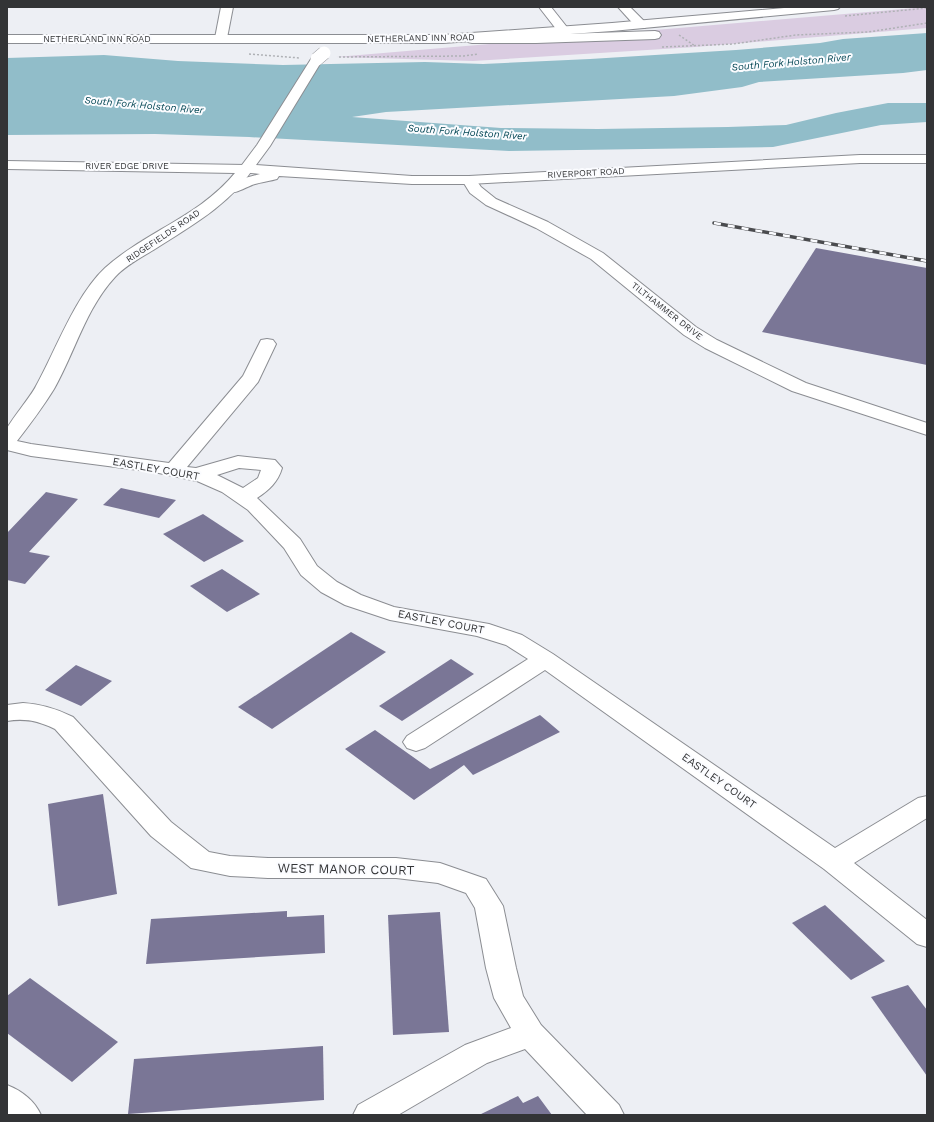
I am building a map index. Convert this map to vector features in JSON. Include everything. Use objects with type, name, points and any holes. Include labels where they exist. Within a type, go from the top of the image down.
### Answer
[{"type":"street","points":[[221,38],[227,7]]},
{"type":"street","points":[[545,7],[564,31]]},
{"type":"street","points":[[624,7],[641,25]]},
{"type":"street","name":"NETHERLAND INN ROAD","points":[[7,39],[443,39],[641,25],[834,7]]},
{"type":"street","points":[[285,38],[308,46],[319,54],[353,43],[384,39]]},
{"type":"street","name":"RIDGEFIELDS ROAD","points":[[7,440],[30,411],[45,388],[88,302],[102,282],[129,258],[196,215],[230,189],[263,146],[328,39]]},
{"type":"street","points":[[443,39],[655,41]]},
{"type":"street","points":[[263,146],[269,154],[292,166],[325,174]]},
{"type":"street","name":"RIVERPORT ROAD","points":[[246,169],[412,180],[469,180],[860,159],[927,159]]},
{"type":"street","name":"RIVER EDGE DRIVE","points":[[7,165],[246,169]]},
{"type":"street","points":[[230,189],[250,181],[278,175],[325,174]]},
{"type":"street","name":"TILTHAMMER DRIVE","points":[[469,180],[475,190],[491,202],[542,225],[597,256],[690,331],[711,344],[799,387],[927,429]]},
{"type":"street","points":[[184,472],[251,378],[266,344]]},
{"type":"street","name":"EASTLEY COURT","points":[[7,444],[31,450],[203,476],[229,488],[255,506],[292,544],[309,570],[329,587],[353,600],[390,613],[481,629],[514,640],[545,659],[834,862],[927,936]]},
{"type":"street","points":[[184,472],[238,462],[268,464],[272,468],[269,479],[265,484],[243,497]]},
{"type":"street","points":[[416,742],[545,659]]},
{"type":"street","name":"WEST MANOR COURT","points":[[7,713],[21,710],[44,713],[64,723],[161,830],[201,861],[230,866],[268,868],[396,868],[440,873],[476,886],[489,906],[501,968],[510,998],[530,1034],[608,1115]]},
{"type":"street","points":[[834,862],[927,804]]},
{"type":"street","points":[[369,1115],[476,1054],[530,1034]]},
{"type":"street","points":[[7,1099],[25,1115]]},
{"type":"path","points":[[655,41],[695,47],[733,44],[796,35],[868,32],[927,24]]},
{"type":"path","points":[[677,33],[695,47]]},
{"type":"shaded area","points":[[927,7],[927,28],[695,47],[473,61],[336,57]]},
{"type":"water","name":"South Fork Holston River","points":[[927,33],[927,70],[903,73],[759,82],[742,87],[674,96],[386,112],[352,117],[501,128],[598,129],[728,127],[786,125],[888,103],[927,103],[927,122],[881,125],[773,147],[509,151],[249,137],[155,134],[7,135],[7,58],[104,55],[178,61],[283,65],[425,62],[483,64],[736,50],[820,43],[843,39]]},
{"type":"building","points":[[816,248],[927,268],[927,365],[762,332]]},
{"type":"building","points":[[121,488],[176,500],[159,518],[103,505]]},
{"type":"building","points":[[46,492],[78,499],[29,552],[50,556],[25,584],[7,580],[7,533]]},
{"type":"building","points":[[203,514],[244,541],[204,562],[163,534]]},
{"type":"building","points":[[222,569],[260,594],[227,612],[190,586]]},
{"type":"building","points":[[351,632],[386,652],[272,729],[238,707]]},
{"type":"building","points":[[451,659],[474,674],[402,721],[379,706]]},
{"type":"building","points":[[76,665],[112,681],[81,706],[45,690]]},
{"type":"building","points":[[540,715],[560,732],[473,775],[464,765],[414,800],[345,749],[375,730],[430,769]]},
{"type":"building","points":[[103,794],[117,894],[58,906],[48,804]]},
{"type":"building","points":[[825,905],[885,961],[851,980],[792,923]]},
{"type":"building","points":[[287,911],[287,917],[324,915],[325,953],[146,964],[151,919]]},
{"type":"building","points":[[440,912],[449,1032],[393,1035],[388,915]]},
{"type":"building","points":[[30,978],[118,1042],[72,1082],[7,1033],[7,996]]},
{"type":"building","points":[[908,985],[927,1010],[927,1076],[871,997]]},
{"type":"building","points":[[323,1046],[324,1100],[128,1114],[134,1059]]},
{"type":"building","points":[[518,1096],[523,1103],[538,1096],[552,1115],[479,1115]]},
{"type":"railway","points":[[714,223],[927,261]]}]
